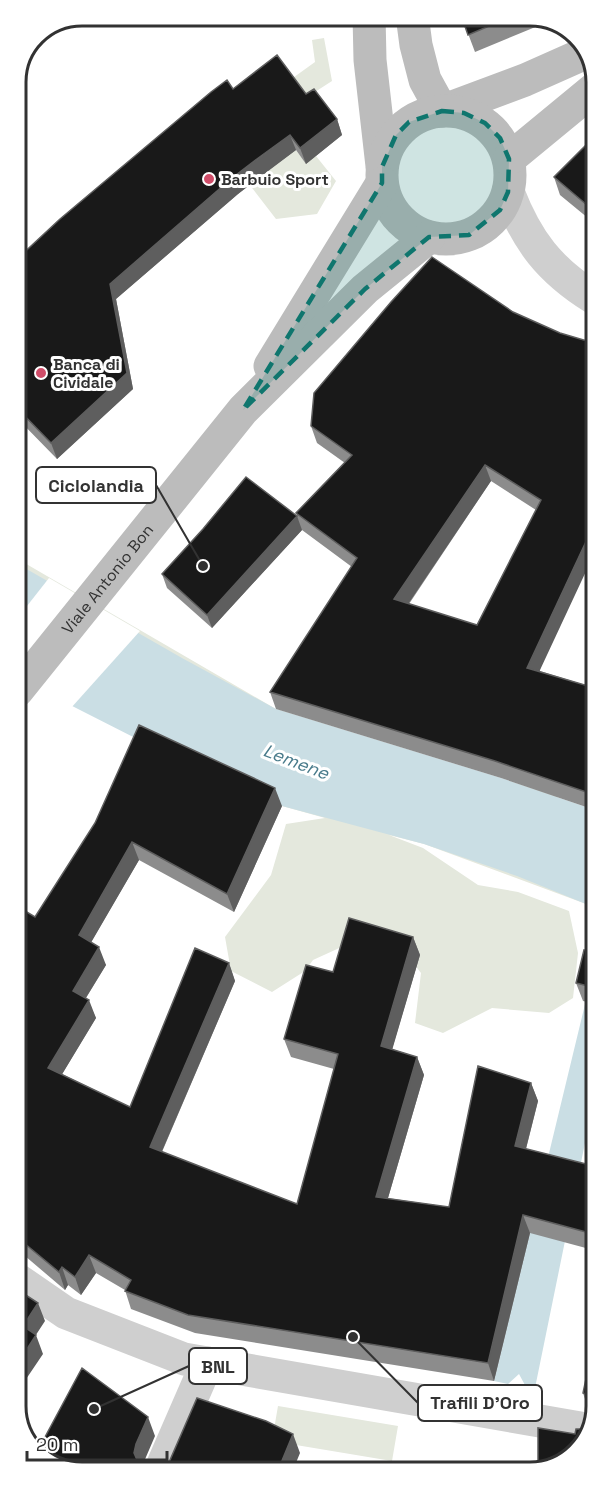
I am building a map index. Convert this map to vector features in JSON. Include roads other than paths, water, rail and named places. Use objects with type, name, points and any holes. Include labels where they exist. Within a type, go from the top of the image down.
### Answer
[{"type":"main road","points":[[369,26],[370,60],[382,175],[387,201],[398,217],[412,229],[429,237],[449,239],[469,235],[487,225],[500,210],[508,192],[511,175],[509,159],[500,138],[484,123],[465,113],[442,111]]},
{"type":"main road","points":[[413,26],[425,80],[442,111]]},
{"type":"main road","points":[[382,175],[387,150],[396,135],[409,122],[425,114],[442,111],[525,80],[580,56]]},
{"type":"main road","points":[[509,159],[586,96]]},
{"type":"main road","name":"Viale Antonio Bon","points":[[243,410],[382,175]]},
{"type":"main road","name":"Viale Antonio Bon","points":[[26,679],[243,410],[365,289],[429,237]]},
{"type":"street","points":[[508,192],[519,219],[547,261],[568,282],[586,293]]},
{"type":"street","points":[[26,1286],[66,1313],[184,1359],[582,1428]]},
{"type":"street","points":[[164,1461],[207,1363]]},
{"type":"water","name":"Lemene","points":[[26,569],[276,709],[498,777],[586,807],[586,904],[517,876],[424,844],[282,806],[145,743],[26,683]]},
{"type":"water","points":[[586,1000],[586,1138],[535,1388],[526,1387],[519,1374],[508,1384],[494,1381]]},
{"type":"place","name":"Barbuio Sport","points":[[209,179]]},
{"type":"place","name":"Banca di Cividale","points":[[41,373]]},
{"type":"place","name":"Ciclolandia","points":[[203,566]]},
{"type":"place","name":"Trafili D'Oro","points":[[353,1337]]},
{"type":"place","name":"BNL","points":[[94,1409]]}]
